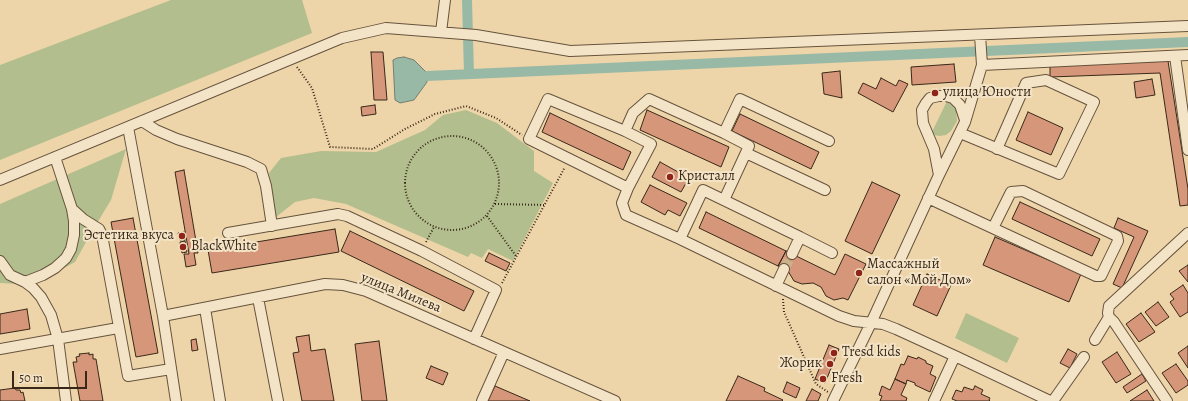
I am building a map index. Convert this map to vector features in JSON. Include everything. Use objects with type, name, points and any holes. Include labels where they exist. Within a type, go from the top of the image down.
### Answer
[{"type":"street","points":[[441,32],[445,0]]},
{"type":"street","points":[[0,180],[342,38],[386,28],[476,35],[570,51],[980,37],[1188,26]]},
{"type":"street","points":[[834,399],[965,122],[982,63],[980,37]]},
{"type":"street","points":[[1175,56],[1188,150]]},
{"type":"street","points":[[982,63],[1188,56]]},
{"type":"street","points":[[960,133],[997,149],[1059,174],[1094,102],[1046,80],[1026,83],[997,149]]},
{"type":"street","points":[[939,175],[934,149],[923,123],[922,110],[930,98],[946,96],[953,98],[960,105],[965,122]]},
{"type":"street","points":[[628,188],[529,139],[548,99],[625,131],[651,144],[628,188],[622,203],[626,215],[680,239],[839,316],[854,321],[883,324],[896,329],[1052,401],[1084,357]]},
{"type":"street","points":[[625,131],[633,113],[649,99],[724,133],[748,146],[724,200]]},
{"type":"street","points":[[724,133],[740,99],[829,141]]},
{"type":"street","points":[[142,121],[156,130],[177,139],[246,162],[261,169],[266,186],[272,226]]},
{"type":"street","points":[[128,127],[163,316],[176,401]]},
{"type":"street","points":[[746,152],[825,190]]},
{"type":"street","points":[[25,282],[44,275],[66,258],[74,235],[72,209],[55,157]]},
{"type":"street","points":[[680,239],[703,190],[832,253]]},
{"type":"street","points":[[928,198],[1096,276],[1101,276],[1118,241],[1117,236],[1023,191],[1011,192],[993,228]]},
{"type":"street","points":[[72,209],[83,219],[99,229],[102,235],[128,376],[171,369]]},
{"type":"street","points":[[228,233],[338,214],[346,216],[422,251],[496,290],[474,338]]},
{"type":"street","points":[[1167,401],[1114,322],[1109,317],[1108,313],[1109,306],[1188,234]]},
{"type":"street","points":[[792,254],[800,237]]},
{"type":"street","points":[[0,261],[5,276],[25,282],[41,297],[51,315],[58,339],[66,401]]},
{"type":"street","points":[[779,288],[784,269]]},
{"type":"street","name":"улица Милева","points":[[163,316],[325,284],[343,284],[366,291],[615,401]]},
{"type":"street","points":[[258,298],[278,401]]},
{"type":"street","points":[[205,308],[220,401]]},
{"type":"street","points":[[1095,340],[1109,317]]},
{"type":"street","points":[[0,349],[118,328]]},
{"type":"street","points":[[482,401],[504,352]]},
{"type":"street","points":[[934,401],[954,356]]},
{"type":"path","points":[[292,59],[312,88],[330,147],[373,149],[405,129],[434,114],[466,106],[496,118],[529,139]]},
{"type":"path","points":[[453,135],[474,140],[490,154],[499,173],[499,189],[495,204],[487,216],[472,226],[452,230],[434,227],[415,212],[408,198],[405,182],[407,171],[413,157],[424,145],[443,136],[453,135]]},
{"type":"path","points":[[496,290],[502,282],[569,159]]},
{"type":"path","points":[[495,204],[545,204]]},
{"type":"path","points":[[487,216],[516,256]]},
{"type":"path","points":[[422,251],[434,227]]},
{"type":"path","points":[[779,288],[784,312],[816,384],[834,399]]},
{"type":"green space","points":[[171,0],[302,0],[312,33],[0,160],[0,65]]},
{"type":"green space","points":[[947,101],[956,109],[957,121],[951,131],[946,135],[939,136],[931,134]]},
{"type":"green space","points":[[466,110],[497,123],[534,151],[534,171],[553,183],[513,261],[488,249],[482,258],[471,253],[468,257],[346,204],[314,198],[295,202],[276,217],[269,173],[281,158],[321,151],[376,152],[425,130],[443,115]]},
{"type":"green space","points":[[126,149],[111,200],[75,262],[34,285],[0,283],[0,204]]},
{"type":"green space","points":[[966,313],[1019,338],[1007,363],[955,338]]},
{"type":"shaded area","points":[[404,57],[414,60],[426,72],[427,82],[414,100],[400,103],[395,100],[393,60]]},
{"type":"building","points":[[371,52],[383,52],[387,100],[374,100]]},
{"type":"building","points":[[1168,61],[1188,189],[1188,205],[1180,206],[1160,73],[1050,77],[1050,66]]},
{"type":"building","points":[[954,64],[956,82],[912,85],[911,67]]},
{"type":"building","points":[[840,71],[842,98],[824,94],[822,73]]},
{"type":"building","points":[[881,78],[896,86],[899,80],[908,84],[893,112],[858,93],[863,83],[876,89]]},
{"type":"building","points":[[1152,79],[1155,95],[1136,98],[1134,82]]},
{"type":"building","points":[[375,105],[376,114],[362,116],[361,107]]},
{"type":"building","points":[[647,110],[729,147],[721,167],[640,130]]},
{"type":"building","points":[[1028,112],[1063,128],[1051,155],[1016,140]]},
{"type":"building","points":[[550,113],[631,152],[623,170],[542,132]]},
{"type":"building","points":[[740,114],[819,152],[811,169],[732,131]]},
{"type":"building","name":"Кристалл","points":[[660,162],[689,178],[681,192],[652,177]]},
{"type":"building","points":[[184,170],[198,253],[194,253],[196,265],[186,267],[184,254],[189,254],[175,172]]},
{"type":"building","points":[[872,182],[900,195],[872,254],[845,241]]},
{"type":"building","points":[[650,185],[687,203],[680,216],[668,210],[665,215],[641,202]]},
{"type":"building","points":[[1020,202],[1100,239],[1092,256],[1012,219]]},
{"type":"building","points":[[706,212],[786,251],[778,266],[699,228]]},
{"type":"building","points":[[133,218],[158,353],[136,357],[111,222]]},
{"type":"building","points":[[1118,218],[1148,231],[1122,288],[1113,284],[1134,237],[1114,228]]},
{"type":"building","points":[[335,229],[339,252],[212,273],[208,250]]},
{"type":"building","points":[[350,231],[474,291],[464,311],[341,251]]},
{"type":"building","name":"Эстетика вкуса","points":[[184,232],[185,240],[180,240],[178,233]]},
{"type":"building","points":[[995,237],[1081,274],[1069,302],[983,265]]},
{"type":"building","name":"BlackWhite","points":[[185,241],[187,252],[182,253],[180,242]]},
{"type":"building","points":[[786,251],[835,275],[845,254],[866,264],[848,300],[843,298],[834,300],[826,296],[821,287],[813,283],[802,284],[794,281],[788,271],[778,266]]},
{"type":"building","points":[[489,253],[510,263],[506,271],[485,261]]},
{"type":"building","points":[[1188,265],[1188,282],[1179,271]]},
{"type":"building","points":[[927,274],[951,285],[937,316],[913,305]]},
{"type":"building","points":[[1183,285],[1188,293],[1188,312],[1180,317],[1170,302],[1174,299],[1170,294]]},
{"type":"building","points":[[1158,302],[1169,317],[1156,326],[1145,312]]},
{"type":"building","points":[[27,309],[30,329],[0,334],[0,314]]},
{"type":"building","points":[[1141,313],[1155,332],[1139,342],[1126,324]]},
{"type":"building","points":[[309,335],[311,351],[325,349],[334,401],[302,401],[293,353],[299,352],[296,337]]},
{"type":"building","points":[[196,339],[198,350],[192,351],[191,340]]},
{"type":"building","points":[[379,341],[387,401],[362,401],[355,344]]},
{"type":"building","points":[[829,345],[839,349],[825,383],[815,379]]},
{"type":"building","points":[[1188,346],[1188,368],[1178,353]]},
{"type":"building","points":[[1068,349],[1077,354],[1070,368],[1060,363]]},
{"type":"building","points":[[1117,352],[1131,374],[1116,383],[1102,362]]},
{"type":"building","points":[[89,353],[89,355],[93,354],[93,359],[96,359],[103,401],[80,401],[73,362],[77,362],[76,357],[80,356],[79,354]]},
{"type":"building","points":[[908,356],[917,359],[918,357],[933,366],[930,374],[936,377],[930,392],[907,380],[906,384],[895,379],[901,364],[904,365]]},
{"type":"building","points":[[1176,364],[1188,381],[1188,385],[1176,393],[1162,373]]},
{"type":"building","points":[[431,366],[448,373],[443,385],[426,378]]},
{"type":"building","points":[[1142,374],[1146,381],[1127,393],[1123,387]]},
{"type":"building","points":[[738,376],[765,388],[764,391],[783,400],[726,401]]},
{"type":"building","points":[[895,379],[906,384],[901,395],[907,398],[906,401],[880,401],[882,396],[879,395],[882,386],[890,390]]},
{"type":"building","points":[[787,382],[800,388],[796,398],[783,392]]},
{"type":"building","points":[[495,386],[530,401],[488,401]]},
{"type":"building","points":[[975,386],[983,390],[981,394],[990,398],[990,401],[957,401],[952,399],[956,390],[962,392],[964,387],[973,390]]},
{"type":"building","points":[[15,388],[16,390],[20,390],[21,393],[23,392],[25,401],[0,401],[0,390]]},
{"type":"building","points":[[812,389],[821,394],[818,401],[806,401]]},
{"type":"building","points":[[1147,390],[1154,401],[1130,401]]},
{"type":"waterway","points":[[467,0],[469,74]]},
{"type":"waterway","points":[[427,76],[1188,42]]},
{"type":"tunnel","points":[[784,269],[792,254]]},
{"type":"place","name":"улица Юности","points":[[935,93]]},
{"type":"place","name":"Кристалл","points":[[670,177]]},
{"type":"place","name":"Эстетика вкуса","points":[[182,236]]},
{"type":"place","name":"BlackWhite","points":[[183,247]]},
{"type":"place","name":"Массажный салон «Мой Дом»","points":[[859,273]]},
{"type":"place","name":"Tresd kids","points":[[834,353]]},
{"type":"place","name":"Жорик","points":[[830,364]]},
{"type":"place","name":"Fresh","points":[[823,379]]}]
